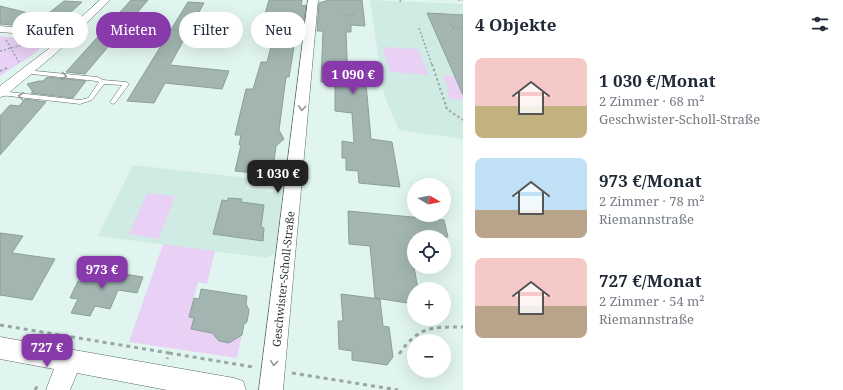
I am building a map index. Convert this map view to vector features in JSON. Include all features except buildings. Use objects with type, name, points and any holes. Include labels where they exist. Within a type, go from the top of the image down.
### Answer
[{"type":"street","points":[[88,16],[105,0]]},
{"type":"street","name":"Geschwister-Scholl-Straße","points":[[271,390],[313,0]]},
{"type":"street","points":[[2,33],[12,34]]},
{"type":"street","points":[[0,93],[55,48]]},
{"type":"street","points":[[0,348],[234,390]]},
{"type":"street","points":[[58,390],[70,361]]},
{"type":"lane","points":[[25,72],[97,79],[102,82],[126,84],[113,102]]},
{"type":"lane","points":[[0,93],[80,102],[90,99],[102,82]]},
{"type":"path","points":[[458,0],[463,0]]},
{"type":"path","points":[[344,16],[354,14]]},
{"type":"path","points":[[451,24],[454,28],[463,28]]},
{"type":"path","points":[[419,28],[448,109],[463,120]]},
{"type":"path","points":[[2,33],[20,62],[7,71]]},
{"type":"path","points":[[0,51],[11,47]]},
{"type":"path","points":[[399,354],[417,333],[433,329],[463,327]]},
{"type":"shaded area","points":[[370,0],[463,4],[463,139],[399,130],[384,95]]},
{"type":"shaded area","points":[[0,36],[12,37],[12,48],[40,48],[32,55],[0,76]]},
{"type":"shaded area","points":[[383,47],[418,49],[429,75],[390,72]]},
{"type":"shaded area","points":[[443,75],[454,76],[463,95],[463,100],[450,99],[446,90],[449,90]]},
{"type":"shaded area","points":[[133,165],[248,178],[246,189],[282,193],[277,252],[267,258],[98,236]]},
{"type":"shaded area","points":[[147,193],[175,196],[159,239],[129,234]]},
{"type":"shaded area","points":[[163,244],[215,251],[207,284],[198,282],[189,317],[194,318],[191,329],[212,333],[219,341],[229,343],[242,335],[237,358],[129,342]]}]
